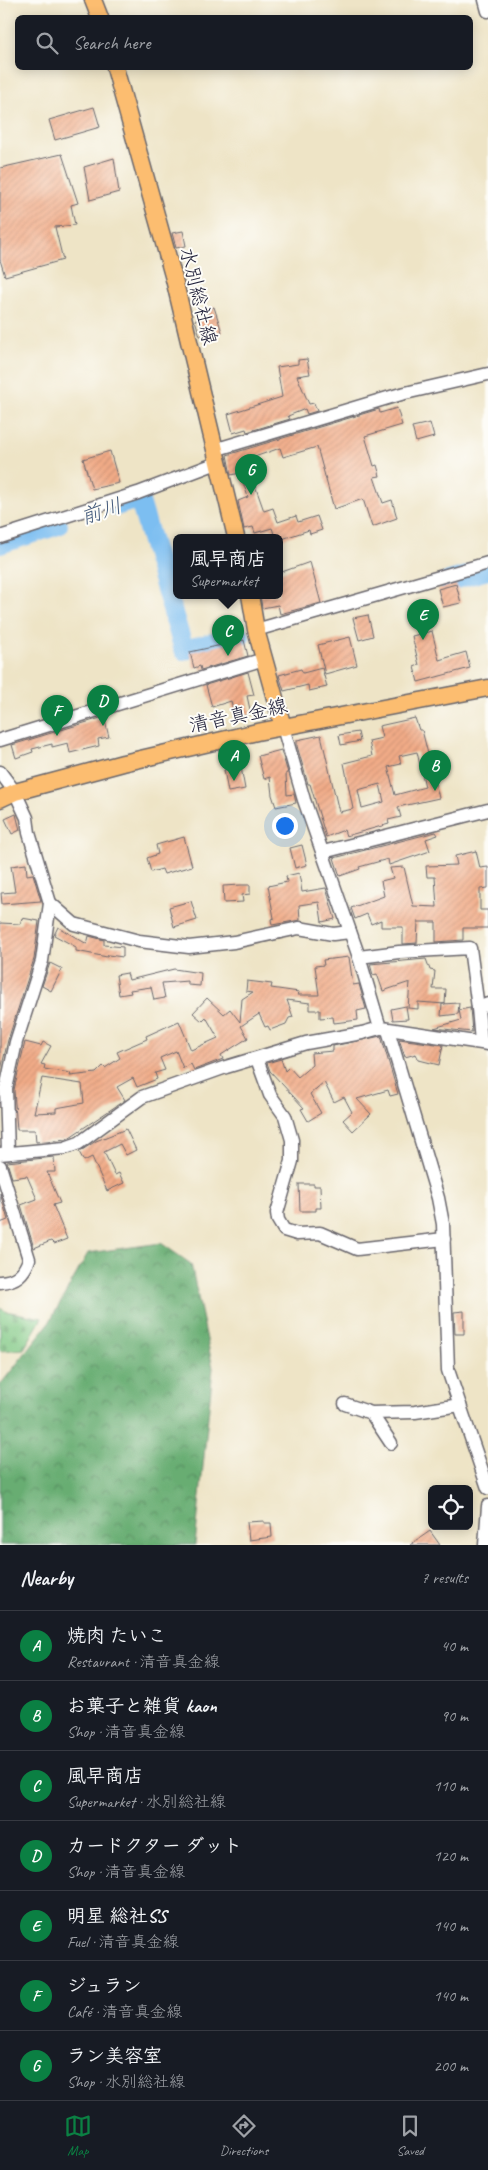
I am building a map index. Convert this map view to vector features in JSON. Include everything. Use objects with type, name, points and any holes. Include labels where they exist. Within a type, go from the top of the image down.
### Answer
[{"type":"main road","points":[[93,0],[99,15]]},
{"type":"main road","name":"水別総社線","points":[[116,70],[174,279],[235,534]]},
{"type":"main road","points":[[251,599],[256,630],[283,727]]},
{"type":"main road","name":"清音真金線","points":[[0,799],[16,792],[123,763],[283,727],[488,688]]},
{"type":"street","points":[[485,0],[488,11]]},
{"type":"street","points":[[0,537],[138,493],[215,456],[401,394],[488,374]]},
{"type":"street","points":[[256,630],[488,563]]},
{"type":"street","points":[[0,740],[264,659]]},
{"type":"street","points":[[283,727],[304,800],[384,1029],[438,1198],[444,1239],[448,1370],[488,1488]]},
{"type":"street","points":[[0,772],[16,792],[27,818],[29,834],[50,903],[42,961],[16,1042],[6,1089],[4,1154],[65,1148],[80,1143],[142,1097],[226,1067],[258,1059],[306,1043],[384,1029],[411,1031],[484,1043],[483,1006],[470,948],[400,952],[359,957]]},
{"type":"street","points":[[323,852],[488,810]]},
{"type":"street","points":[[50,903],[74,924],[139,941],[189,947],[234,942],[299,928],[333,934],[350,932]]},
{"type":"street","points":[[258,1059],[270,1095],[285,1116],[292,1140],[292,1161],[277,1213],[278,1220],[284,1230],[297,1234],[320,1234],[357,1249],[444,1239]]},
{"type":"street","points":[[0,1166],[29,1259],[21,1276],[10,1281],[0,1282]]},
{"type":"street","points":[[345,1404],[371,1413],[415,1412],[460,1405]]},
{"type":"street","points":[[371,1413],[391,1443]]},
{"type":"street","points":[[484,1545],[488,1506]]},
{"type":"green space","points":[[161,1243],[191,1264],[213,1368],[195,1545],[0,1545],[0,1385],[49,1323],[88,1253]]},
{"type":"green space","points":[[0,1308],[5,1311],[42,1318],[24,1349],[0,1351]]},
{"type":"building","points":[[94,107],[100,127],[55,140],[49,120]]},
{"type":"building","points":[[62,154],[78,203],[71,205],[75,225],[55,227],[63,260],[5,276],[0,260],[0,168]]},
{"type":"building","points":[[114,158],[119,192],[90,200],[84,167]]},
{"type":"building","points":[[183,231],[186,246],[176,248],[172,233]]},
{"type":"building","points":[[214,307],[222,332],[200,336],[195,320],[208,316],[207,310]]},
{"type":"building","points":[[307,359],[310,374],[297,376],[309,404],[314,403],[317,411],[307,414],[305,409],[288,416],[290,419],[247,432],[246,429],[233,433],[228,414],[282,397],[277,367],[298,364],[298,360]]},
{"type":"building","points":[[397,408],[402,425],[365,436],[374,466],[377,465],[380,476],[374,477],[383,503],[392,500],[397,518],[372,527],[363,499],[334,509],[317,447],[283,457],[280,448],[246,460],[264,511],[273,508],[278,522],[296,516],[298,522],[317,516],[322,530],[310,534],[309,530],[283,539],[283,534],[274,534],[272,528],[255,533],[253,527],[244,529],[238,501],[248,497],[240,473],[231,475],[227,455],[379,409],[380,413]]},
{"type":"building","points":[[430,423],[434,437],[416,442],[412,427]]},
{"type":"building","points":[[110,451],[119,483],[92,489],[83,459]]},
{"type":"building","points":[[310,562],[321,603],[280,614],[278,605],[262,608],[261,599],[283,599],[283,572]]},
{"type":"building","points":[[456,584],[461,603],[443,607],[438,589]]},
{"type":"building","points":[[368,615],[373,636],[359,640],[353,618]]},
{"type":"building","points":[[432,631],[439,660],[466,652],[470,668],[418,682],[414,667],[419,665],[412,636]]},
{"type":"building","points":[[350,637],[357,665],[325,674],[318,645]]},
{"type":"building","points":[[244,640],[248,656],[201,670],[200,666],[194,668],[190,652]]},
{"type":"building","points":[[322,668],[327,687],[309,691],[308,685],[284,691],[279,675],[301,669],[303,673]]},
{"type":"building","points":[[248,672],[254,695],[247,696],[251,714],[235,718],[231,701],[212,707],[206,685]]},
{"type":"building","points":[[104,717],[109,737],[98,739],[99,746],[70,753],[68,743],[52,747],[52,744],[32,749],[33,752],[16,758],[12,745]]},
{"type":"building","points":[[415,718],[419,730],[422,730],[439,798],[398,807],[401,817],[388,820],[389,824],[346,836],[344,830],[326,837],[310,784],[308,784],[297,740],[321,735],[339,812],[353,809],[344,763],[372,756],[369,741],[382,738],[379,726]],"holes":[[[417,752],[425,787],[395,795],[388,767],[401,764],[399,756]],[[380,784],[384,802],[362,808],[358,790]]]},
{"type":"building","points":[[358,732],[360,741],[341,745],[339,735]]},
{"type":"building","points":[[281,750],[288,773],[286,773],[287,795],[294,794],[296,803],[276,807],[272,795],[270,777],[264,779],[258,756]]},
{"type":"building","points":[[241,767],[245,789],[228,792],[224,770]]},
{"type":"building","points":[[16,814],[20,830],[12,834],[5,819]]},
{"type":"building","points":[[436,832],[438,835],[426,839],[430,851],[389,865],[388,859],[359,867],[360,869],[340,876],[334,858]]},
{"type":"building","points":[[184,837],[192,866],[164,874],[162,869],[151,872],[147,858],[158,854],[156,845]]},
{"type":"building","points":[[302,845],[307,865],[295,868],[290,848]]},
{"type":"building","points":[[476,851],[480,868],[488,867],[488,888],[480,889],[480,910],[488,910],[488,928],[463,928],[463,940],[436,942],[436,922],[418,922],[417,943],[403,944],[403,927],[381,927],[381,920],[371,924],[367,914],[355,919],[351,908],[384,896],[381,881],[393,878],[390,868],[404,867],[413,906],[437,907],[435,877],[427,877],[426,866],[457,865],[455,856]]},
{"type":"building","points":[[26,864],[27,875],[33,874],[41,901],[2,904],[1,893],[15,892],[11,866]]},
{"type":"building","points":[[299,873],[302,892],[326,888],[335,919],[322,922],[319,902],[299,905],[300,920],[272,925],[271,919],[274,918],[268,886],[287,882],[286,876]]},
{"type":"building","points":[[250,885],[250,894],[242,895],[243,902],[224,903],[223,886]]},
{"type":"building","points":[[191,901],[197,920],[174,927],[169,907]]},
{"type":"building","points":[[22,918],[39,921],[34,959],[8,1040],[0,1074],[0,923],[20,924]]},
{"type":"building","points":[[58,927],[87,944],[89,936],[104,940],[104,945],[123,947],[123,957],[108,955],[107,957],[76,951],[76,947],[54,935]]},
{"type":"building","points":[[349,957],[353,985],[359,984],[366,1009],[357,1011],[358,1020],[334,1023],[333,1017],[320,1018],[320,1010],[310,1010],[310,1003],[287,1000],[293,1017],[289,1018],[286,1024],[270,1030],[268,1026],[265,1027],[259,1014],[241,1026],[248,1038],[221,1055],[223,1059],[194,1070],[191,1064],[183,1068],[176,1051],[160,1058],[165,1070],[155,1073],[157,1079],[137,1087],[133,1078],[117,1087],[125,1100],[67,1139],[36,1142],[35,1130],[17,1130],[14,1090],[25,1042],[41,1046],[43,1042],[51,1046],[41,1064],[45,1065],[44,1069],[71,1073],[70,1076],[96,1073],[103,1066],[105,1068],[120,1058],[117,1052],[147,1039],[146,1036],[179,1021],[191,1050],[218,1038],[206,1017],[202,1021],[193,1013],[207,998],[224,1014],[230,1009],[240,1022],[242,999],[253,992],[246,991],[247,981],[272,984],[271,988],[299,992],[298,995],[319,995],[315,966],[324,965],[323,960]],"holes":[[[42,1078],[82,1084],[84,1103],[56,1108],[56,1112],[34,1113]]]},
{"type":"building","points":[[426,959],[430,970],[435,971],[433,989],[446,989],[445,1004],[418,1002],[418,1009],[408,1008],[410,982],[383,991],[377,974],[373,975],[370,964]]},
{"type":"building","points":[[50,963],[62,969],[51,991],[42,986]]},
{"type":"building","points":[[174,969],[201,973],[200,986],[188,985],[188,981],[162,983],[165,998],[154,1000],[151,987],[130,990],[131,993],[119,995],[116,975],[127,973],[129,980]]},
{"type":"building","points":[[459,1003],[458,1014],[441,1016],[442,1004]]},
{"type":"building","points":[[406,1006],[408,1019],[393,1020],[391,1009]]},
{"type":"building","points":[[470,1008],[472,1032],[434,1028],[461,1020],[459,1010]]},
{"type":"building","points":[[381,1036],[398,1094],[390,1096],[388,1090],[357,1099],[371,1114],[353,1131],[343,1120],[352,1112],[344,1097],[334,1102],[324,1082],[310,1094],[321,1113],[308,1121],[301,1109],[304,1108],[270,1071],[267,1063],[281,1059],[285,1071],[289,1067],[298,1077],[312,1065],[311,1053],[333,1051],[333,1046]]},
{"type":"building","points":[[399,1039],[443,1045],[439,1065],[419,1060],[416,1054],[405,1057]]},
{"type":"building","points":[[126,1129],[136,1150],[126,1155],[120,1144],[104,1152],[115,1175],[119,1173],[124,1183],[107,1191],[92,1157],[84,1161],[79,1152],[96,1141]]},
{"type":"building","points":[[54,1157],[55,1172],[47,1172],[60,1203],[53,1205],[67,1239],[54,1244],[51,1241],[34,1248],[21,1205],[37,1199],[27,1176],[12,1178],[7,1162]]},
{"type":"building","points":[[299,1184],[320,1186],[321,1208],[316,1208],[316,1211],[300,1211]]},
{"type":"building","points":[[0,1193],[8,1220],[0,1223]]},
{"type":"building","points":[[464,1311],[464,1334],[455,1334],[454,1312]]},
{"type":"building","points":[[264,1521],[264,1523],[271,1523],[272,1537],[249,1540],[247,1522]]},
{"type":"building","points":[[430,1531],[440,1545],[410,1545]]},
{"type":"waterway","name":"前川","points":[[116,506],[139,498],[184,650],[240,636]]},
{"type":"waterway","name":"前川","points":[[0,544],[58,525]]},
{"type":"waterway","name":"前川","points":[[449,581],[488,570]]},
{"type":"place","name":"ラン美容室","points":[[251,495]]},
{"type":"place","name":"明星 総社SS","points":[[423,640]]},
{"type":"place","name":"風早商店","points":[[228,656]]},
{"type":"place","name":"カードクター ダット","points":[[103,726]]},
{"type":"place","name":"ジュラン","points":[[57,736]]},
{"type":"place","name":"焼肉 たいこ","points":[[234,781]]},
{"type":"place","name":"お菓子と雑貨 kaon","points":[[435,791]]}]
